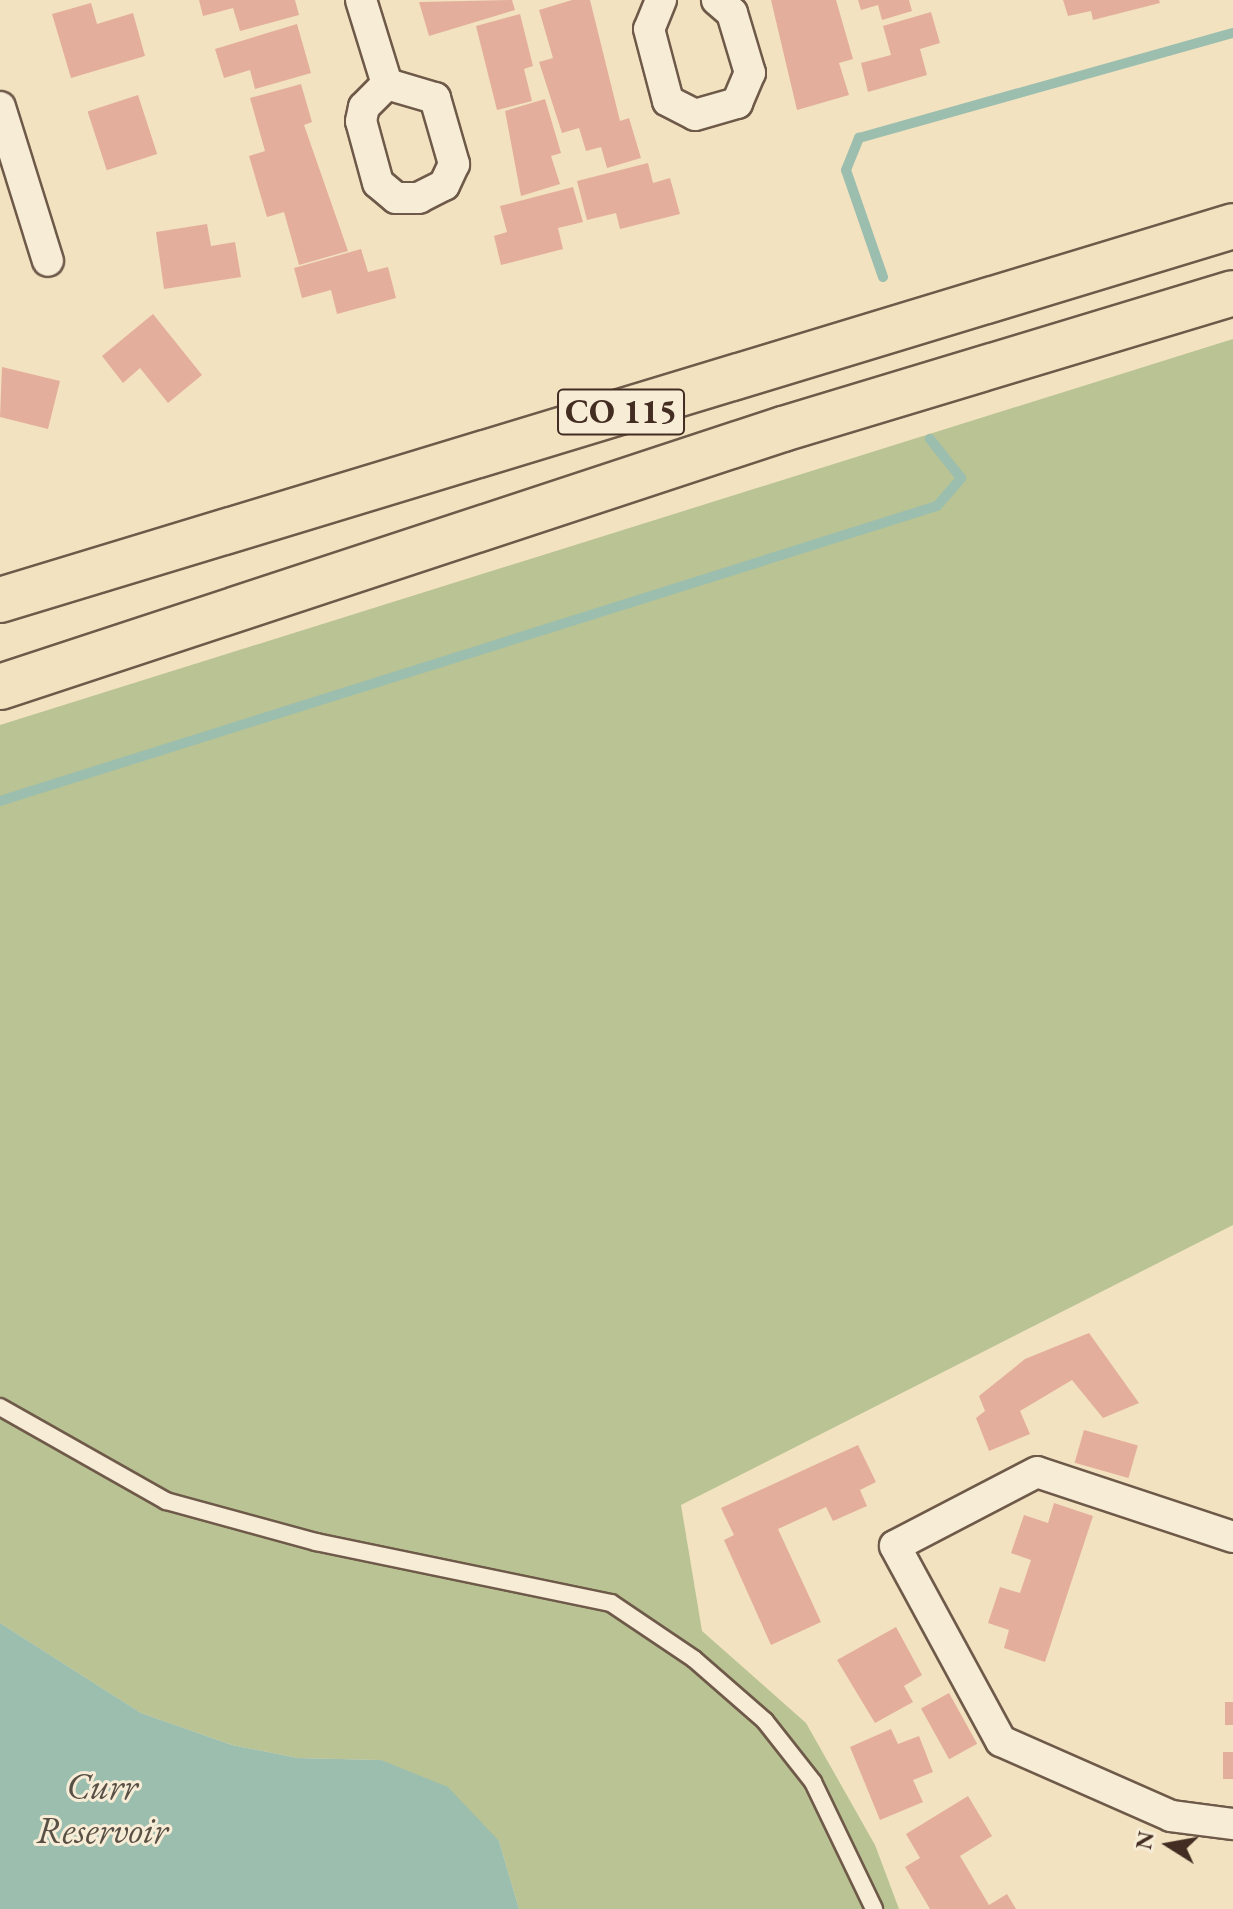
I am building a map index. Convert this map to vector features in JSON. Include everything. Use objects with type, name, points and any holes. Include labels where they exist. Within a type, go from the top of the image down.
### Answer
[{"type":"highway","name":"CO 115","points":[[0,600],[1233,226]]},
{"type":"highway","name":"CO 115","points":[[0,687],[783,429],[1233,293]]},
{"type":"street","points":[[361,0],[387,84]]},
{"type":"street","points":[[661,0],[649,29],[668,101],[695,115],[737,103],[750,73],[732,13],[717,0]]},
{"type":"street","points":[[0,107],[48,261]]},
{"type":"street","points":[[1233,1537],[1037,1472],[895,1546],[1001,1741],[1171,1816],[1233,1824]]},
{"type":"lane","points":[[0,1407],[166,1501],[316,1542],[611,1603],[694,1659],[765,1721],[813,1782],[874,1909]]},
{"type":"green space","points":[[1233,339],[1233,1225],[681,1505],[702,1631],[806,1723],[875,1845],[899,1909],[519,1909],[499,1841],[381,1760],[298,1758],[232,1745],[141,1713],[0,1623],[0,725]]},
{"type":"water","name":"Curr Reservoir","points":[[0,1623],[141,1713],[232,1745],[298,1758],[381,1760],[448,1787],[499,1841],[519,1909],[0,1909]]},
{"type":"building","points":[[199,0],[295,0],[299,15],[240,31],[233,8],[203,16]]},
{"type":"building","points":[[512,0],[515,10],[429,36],[419,2]]},
{"type":"building","points":[[572,0],[590,0],[620,121],[629,118],[641,158],[607,168],[601,147],[586,151],[579,128],[562,133],[539,62],[553,58],[539,10]]},
{"type":"building","points":[[771,0],[836,0],[853,59],[839,63],[849,95],[797,110]]},
{"type":"building","points":[[858,0],[909,0],[912,11],[882,20],[878,5],[861,10]]},
{"type":"building","points":[[1063,0],[1159,0],[1160,3],[1093,20],[1091,11],[1068,16]]},
{"type":"building","points":[[91,3],[97,24],[133,13],[145,56],[71,78],[52,14]]},
{"type":"building","points":[[931,12],[940,43],[920,49],[927,75],[868,92],[861,63],[891,55],[883,26]]},
{"type":"building","points":[[520,14],[533,66],[524,69],[532,101],[497,110],[476,26]]},
{"type":"building","points":[[297,24],[311,73],[255,89],[250,70],[224,78],[215,49]]},
{"type":"building","points":[[301,84],[312,122],[304,125],[348,251],[299,265],[284,212],[267,217],[249,156],[265,151],[250,98]]},
{"type":"building","points":[[138,95],[157,154],[107,170],[88,111]]},
{"type":"building","points":[[545,99],[561,153],[551,156],[560,184],[521,196],[505,111]]},
{"type":"building","points":[[648,163],[653,183],[670,178],[680,214],[620,229],[616,213],[587,220],[577,181]]},
{"type":"building","points":[[573,187],[583,222],[558,228],[563,249],[501,265],[494,236],[507,232],[500,206]]},
{"type":"building","points":[[207,224],[211,246],[235,242],[241,277],[164,289],[156,232]]},
{"type":"building","points":[[361,249],[368,272],[388,267],[396,298],[337,314],[331,290],[302,298],[294,268]]},
{"type":"building","points":[[153,314],[202,375],[168,403],[140,368],[123,383],[102,356]]},
{"type":"building","points":[[2,367],[60,381],[48,429],[0,417]]},
{"type":"building","points":[[1089,1333],[1139,1403],[1103,1418],[1072,1380],[1020,1411],[1030,1434],[989,1451],[976,1418],[985,1411],[979,1396],[1025,1359]]},
{"type":"building","points":[[1084,1430],[1138,1445],[1128,1478],[1075,1463]]},
{"type":"building","points":[[858,1445],[876,1482],[860,1490],[867,1506],[833,1521],[826,1507],[778,1529],[821,1622],[771,1645],[724,1540],[734,1535],[721,1508]]},
{"type":"building","points":[[1054,1503],[1093,1516],[1045,1662],[1004,1648],[1009,1630],[988,1623],[1000,1587],[1020,1593],[1031,1560],[1011,1553],[1024,1515],[1048,1523]]},
{"type":"building","points":[[896,1627],[922,1675],[904,1686],[913,1702],[875,1723],[837,1660]]},
{"type":"building","points":[[949,1693],[977,1744],[949,1759],[921,1709]]},
{"type":"building","points":[[1225,1702],[1233,1702],[1233,1725],[1225,1725]]},
{"type":"building","points":[[891,1729],[898,1744],[919,1736],[933,1772],[913,1780],[923,1802],[880,1820],[850,1747]]},
{"type":"building","points":[[1223,1752],[1233,1752],[1233,1779],[1223,1779]]},
{"type":"building","points":[[968,1796],[992,1836],[960,1856],[989,1905],[1007,1894],[1016,1909],[930,1909],[905,1867],[920,1858],[906,1834]]},
{"type":"waterway","points":[[883,277],[846,170],[859,138],[1233,33]]},
{"type":"waterway","points":[[0,801],[937,506],[961,478],[930,439]]}]
